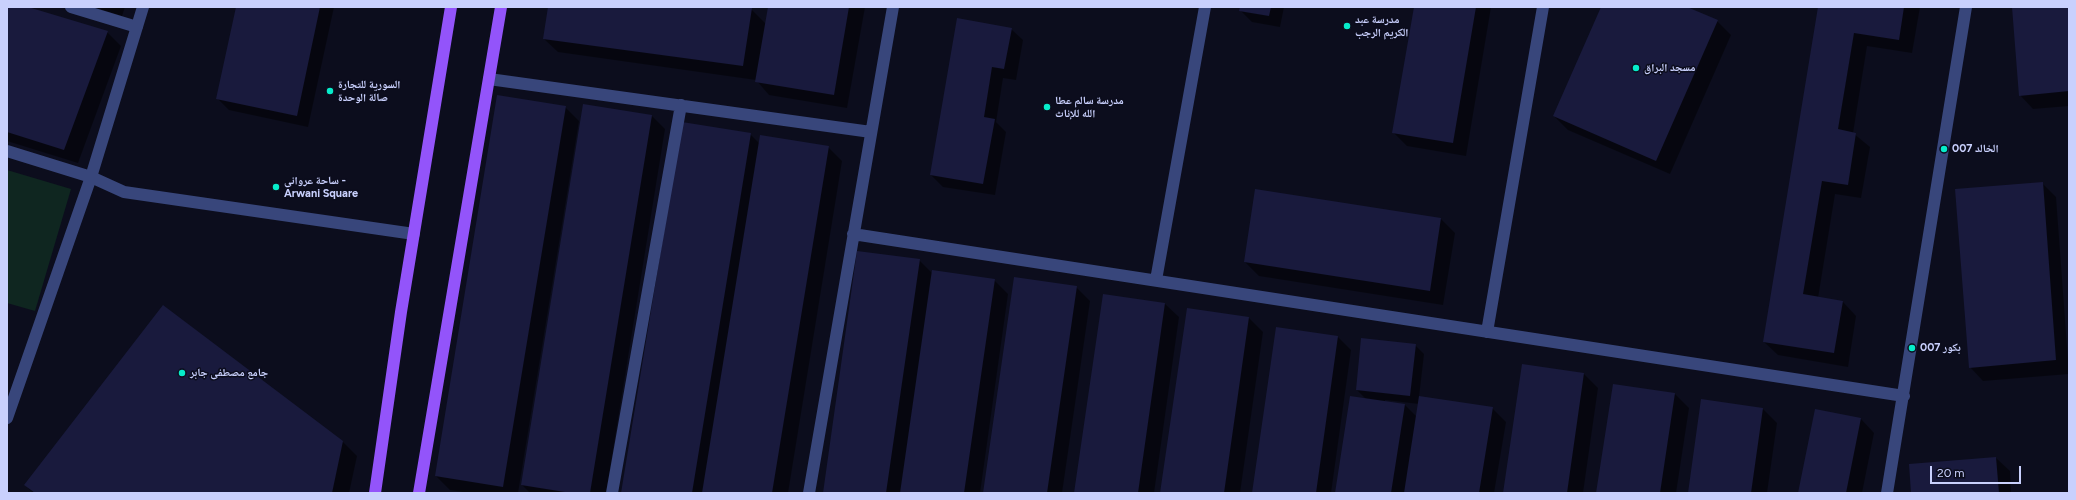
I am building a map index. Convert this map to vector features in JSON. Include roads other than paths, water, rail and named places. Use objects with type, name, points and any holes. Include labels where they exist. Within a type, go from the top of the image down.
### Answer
[{"type":"main road","points":[[375,493],[414,234],[451,7]]},
{"type":"main road","points":[[419,493],[501,7]]},
{"type":"street","points":[[71,7],[137,27]]},
{"type":"street","points":[[7,418],[91,177],[143,7]]},
{"type":"street","points":[[809,493],[893,7]]},
{"type":"street","points":[[1156,280],[1205,7]]},
{"type":"street","points":[[1487,332],[1543,7]]},
{"type":"street","points":[[1887,493],[1904,396],[1966,7]]},
{"type":"street","points":[[489,79],[871,132]]},
{"type":"street","points":[[612,493],[681,105]]},
{"type":"street","points":[[7,151],[91,177],[124,192],[414,234]]},
{"type":"street","points":[[853,234],[1904,396]]},
{"type":"place","name":"مدرسة عبد الكريم الرجب","points":[[1347,26]]},
{"type":"place","name":"مسجد البراق","points":[[1636,68]]},
{"type":"place","name":"السورية للتجارة صالة الوحدة","points":[[330,91]]},
{"type":"place","name":"مدرسة سالم عطا الله للإناث","points":[[1047,107]]},
{"type":"place","name":"الخالد 007","points":[[1944,149]]},
{"type":"place","name":"ساحة عرواني - Arwani Square","points":[[276,187]]},
{"type":"place","name":"بكور 007","points":[[1912,348]]},
{"type":"place","name":"جامع مصطفى جابر","points":[[182,373]]}]
